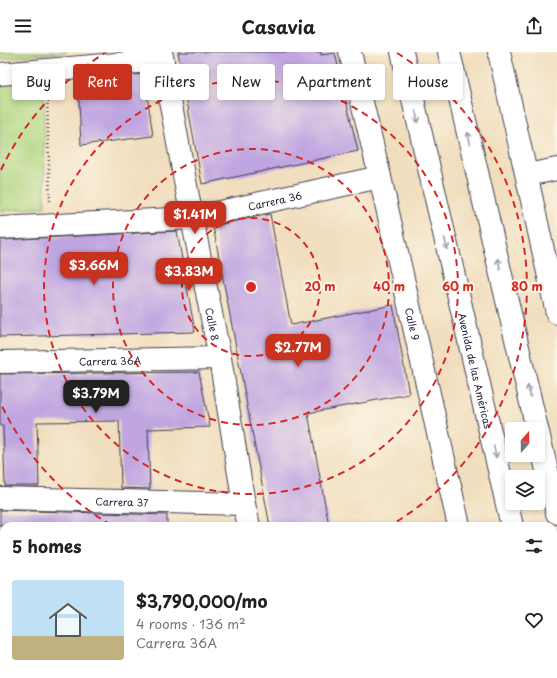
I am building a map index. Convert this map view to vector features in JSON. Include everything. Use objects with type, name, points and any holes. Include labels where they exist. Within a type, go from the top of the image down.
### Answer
[{"type":"street","name":"Calle 9","points":[[350,52],[380,177],[458,522]]},
{"type":"street","name":"Avenida de las Américas","points":[[402,52],[511,522]]},
{"type":"street","points":[[449,52],[536,422]]},
{"type":"street","points":[[500,52],[557,313]]},
{"type":"street","points":[[65,68],[162,56]]},
{"type":"street","name":"Calle 8","points":[[162,56],[220,358],[248,522]]},
{"type":"street","points":[[0,74],[12,73]]},
{"type":"street","points":[[527,175],[557,168]]},
{"type":"street","name":"Carrera 36","points":[[0,228],[192,218],[380,177]]},
{"type":"street","name":"Carrera 36A","points":[[0,362],[220,358]]},
{"type":"street","points":[[545,461],[557,513]]},
{"type":"street","name":"Carrera 37","points":[[0,498],[244,504]]},
{"type":"path","points":[[48,100],[51,225]]},
{"type":"green space","points":[[0,52],[67,52],[0,59]]},
{"type":"green space","points":[[12,83],[12,100],[44,100],[45,207],[0,211],[0,84]]},
{"type":"building","points":[[178,52],[321,52],[321,55],[335,53],[338,64],[283,64],[283,100],[346,100],[358,151],[202,184],[187,100],[209,100],[209,64],[180,64]]},
{"type":"building","points":[[140,74],[140,100],[148,100],[153,136],[81,145],[79,100],[132,100],[132,75]]},
{"type":"building","points":[[270,214],[291,325],[393,305],[409,394],[308,413],[328,522],[269,522],[213,226]]},
{"type":"building","points":[[177,231],[195,332],[0,337],[0,240]]},
{"type":"building","points":[[199,372],[210,427],[148,429],[150,489],[121,488],[119,421],[37,422],[39,486],[5,486],[3,426],[0,426],[0,374]]},
{"type":"building","points":[[0,510],[167,515],[167,522],[0,522]]}]
